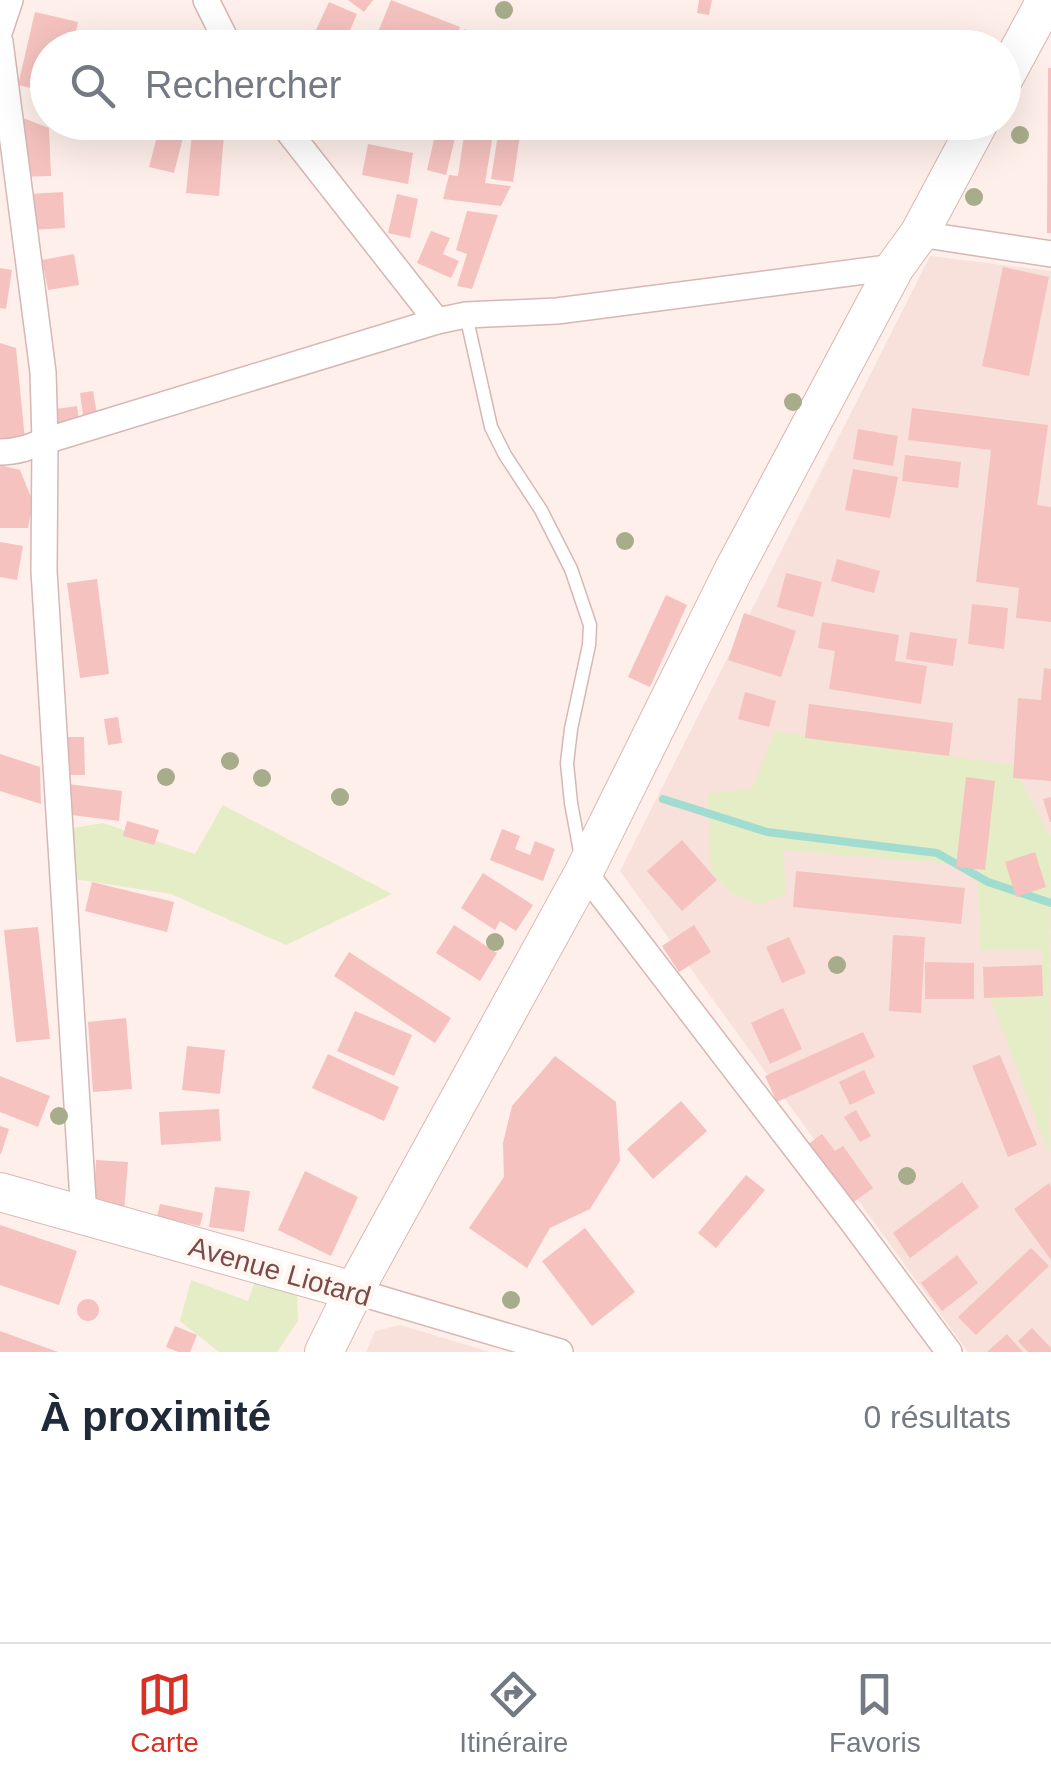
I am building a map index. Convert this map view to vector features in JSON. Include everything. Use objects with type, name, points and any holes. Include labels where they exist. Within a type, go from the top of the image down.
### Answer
[{"type":"street","points":[[0,30],[10,0]]},
{"type":"street","points":[[206,0],[221,30]]},
{"type":"street","points":[[1021,46],[1046,0]]},
{"type":"street","points":[[0,42],[43,372],[44,570],[84,1217]]},
{"type":"street","points":[[295,140],[437,321]]},
{"type":"street","points":[[324,1352],[584,872],[734,571],[896,267],[969,140]]},
{"type":"street","points":[[918,234],[1051,254]]},
{"type":"street","points":[[0,452],[29,448],[466,315],[557,311],[896,267]]},
{"type":"street","points":[[584,872],[949,1352]]},
{"type":"street","name":"Avenue Liotard","points":[[0,1192],[560,1352]]},
{"type":"lane","points":[[466,315],[491,426],[571,569],[590,625],[567,763],[584,872]]},
{"type":"shaded area","points":[[930,256],[1051,271],[1051,1352],[968,1352],[620,871]]},
{"type":"shaded area","points":[[400,1325],[490,1352],[366,1352],[375,1331]]},
{"type":"green space","points":[[775,731],[1013,765],[1051,838],[1049,1154],[989,995],[1040,984],[1042,950],[980,950],[977,866],[783,850],[786,895],[758,904],[731,893],[711,871],[708,794],[752,788]]},
{"type":"green space","points":[[223,805],[392,894],[286,945],[171,894],[67,878],[59,830],[103,823],[195,854]]},
{"type":"green space","points":[[260,1265],[297,1283],[298,1321],[277,1352],[219,1352],[180,1321],[191,1280],[248,1301]]},
{"type":"building","points":[[348,0],[373,0],[364,12]]},
{"type":"building","points":[[391,0],[460,27],[459,30],[379,30]]},
{"type":"building","points":[[699,0],[712,0],[709,15],[697,13]]},
{"type":"building","points":[[329,2],[357,14],[350,30],[316,30]]},
{"type":"building","points":[[35,12],[78,22],[76,30],[31,30]]},
{"type":"building","points":[[30,33],[30,88],[18,85]]},
{"type":"building","points":[[1051,68],[1051,233],[1047,233]]},
{"type":"building","points":[[18,116],[30,121],[30,140],[50,140],[51,176],[21,177]]},
{"type":"building","points":[[156,140],[182,140],[174,173],[149,167]]},
{"type":"building","points":[[191,140],[224,140],[219,196],[186,193]]},
{"type":"building","points":[[434,140],[455,140],[446,175],[427,170]]},
{"type":"building","points":[[463,140],[492,140],[485,183],[511,186],[501,206],[443,199],[449,175],[458,176]]},
{"type":"building","points":[[497,140],[519,140],[513,182],[491,179]]},
{"type":"building","points":[[368,144],[413,153],[408,184],[362,175]]},
{"type":"building","points":[[63,192],[65,228],[31,230],[29,194]]},
{"type":"building","points":[[397,194],[418,199],[410,238],[388,233]]},
{"type":"building","points":[[467,211],[498,215],[472,289],[457,286],[467,254],[456,250]]},
{"type":"building","points":[[431,231],[450,238],[443,254],[459,261],[451,278],[417,263]]},
{"type":"building","points":[[74,254],[79,285],[48,290],[42,260]]},
{"type":"building","points":[[1003,267],[1049,277],[1029,376],[982,366]]},
{"type":"building","points":[[0,268],[12,270],[6,309],[0,308]]},
{"type":"building","points":[[0,343],[16,348],[25,440],[0,443]]},
{"type":"building","points":[[93,391],[97,414],[83,416],[80,393]]},
{"type":"building","points":[[77,406],[79,421],[58,424],[56,409]]},
{"type":"building","points":[[912,408],[1048,425],[1037,505],[1051,507],[1051,622],[1016,618],[1019,588],[976,582],[991,450],[908,440]]},
{"type":"building","points":[[858,429],[898,436],[893,466],[853,459]]},
{"type":"building","points":[[905,455],[961,462],[958,488],[902,481]]},
{"type":"building","points":[[0,465],[20,470],[33,502],[28,528],[0,528]]},
{"type":"building","points":[[853,469],[898,477],[890,518],[845,510]]},
{"type":"building","points":[[0,542],[23,546],[17,580],[0,577]]},
{"type":"building","points":[[837,559],[880,571],[874,593],[831,581]]},
{"type":"building","points":[[786,573],[822,582],[813,617],[777,607]]},
{"type":"building","points":[[97,579],[109,674],[80,678],[67,583]]},
{"type":"building","points":[[666,595],[687,605],[650,687],[628,677]]},
{"type":"building","points":[[972,604],[1008,608],[1004,649],[968,644]]},
{"type":"building","points":[[744,613],[796,631],[781,677],[728,660]]},
{"type":"building","points":[[822,622],[899,635],[895,661],[927,666],[921,704],[829,689],[835,651],[818,648]]},
{"type":"building","points":[[910,632],[957,639],[953,666],[906,659]]},
{"type":"building","points":[[1044,668],[1051,669],[1051,781],[1013,778],[1018,698],[1041,700]]},
{"type":"building","points":[[745,692],[776,701],[769,727],[738,719]]},
{"type":"building","points":[[809,704],[953,723],[949,756],[805,738]]},
{"type":"building","points":[[118,717],[122,743],[108,745],[104,719]]},
{"type":"building","points":[[68,737],[84,737],[85,775],[68,775]]},
{"type":"building","points":[[0,754],[40,767],[41,804],[0,791]]},
{"type":"building","points":[[966,777],[995,781],[985,870],[956,867]]},
{"type":"building","points":[[68,784],[122,791],[119,821],[64,814]]},
{"type":"building","points":[[1051,797],[1051,822],[1050,822],[1043,799]]},
{"type":"building","points":[[127,821],[159,830],[154,845],[123,836]]},
{"type":"building","points":[[502,829],[520,836],[515,849],[530,855],[535,841],[555,849],[543,881],[490,860]]},
{"type":"building","points":[[682,840],[717,880],[682,911],[647,871]]},
{"type":"building","points":[[1035,852],[1046,887],[1016,897],[1005,862]]},
{"type":"building","points":[[796,871],[965,888],[961,924],[793,907]]},
{"type":"building","points":[[483,873],[533,905],[516,931],[500,921],[495,930],[461,908]]},
{"type":"building","points":[[92,882],[174,902],[167,932],[85,911]]},
{"type":"building","points":[[454,925],[497,953],[480,981],[436,953]]},
{"type":"building","points":[[694,925],[711,952],[679,972],[662,946]]},
{"type":"building","points":[[38,927],[50,1039],[16,1042],[4,930]]},
{"type":"building","points":[[893,935],[925,937],[921,1013],[889,1011]]},
{"type":"building","points":[[789,937],[806,973],[782,983],[766,947]]},
{"type":"building","points":[[349,952],[451,1018],[435,1043],[334,976]]},
{"type":"building","points":[[925,962],[974,963],[974,999],[925,999]]},
{"type":"building","points":[[1042,965],[1043,996],[984,998],[983,967]]},
{"type":"building","points":[[783,1008],[802,1049],[770,1064],[751,1023]]},
{"type":"building","points":[[355,1011],[412,1035],[394,1076],[337,1051]]},
{"type":"building","points":[[126,1018],[132,1089],[93,1092],[88,1022]]},
{"type":"building","points":[[863,1032],[875,1057],[777,1102],[765,1076]]},
{"type":"building","points":[[187,1046],[225,1050],[220,1094],[182,1090]]},
{"type":"building","points":[[328,1054],[399,1087],[384,1121],[312,1088]]},
{"type":"building","points":[[1000,1055],[1037,1145],[1008,1157],[972,1066]]},
{"type":"building","points":[[555,1056],[616,1102],[620,1161],[590,1209],[550,1228],[527,1268],[469,1228],[504,1177],[503,1143],[512,1106]]},
{"type":"building","points":[[864,1070],[875,1093],[850,1105],[839,1082]]},
{"type":"building","points":[[0,1076],[50,1096],[38,1127],[0,1112]]},
{"type":"building","points":[[681,1101],[707,1131],[653,1179],[627,1149]]},
{"type":"building","points":[[219,1109],[221,1141],[161,1145],[159,1112]]},
{"type":"building","points":[[856,1110],[871,1136],[860,1142],[844,1117]]},
{"type":"building","points":[[0,1126],[9,1129],[1,1154],[0,1154]]},
{"type":"building","points":[[822,1134],[835,1151],[843,1146],[873,1188],[847,1207],[803,1148]]},
{"type":"building","points":[[96,1160],[128,1162],[124,1212],[93,1210]]},
{"type":"building","points":[[305,1171],[358,1197],[331,1256],[278,1230]]},
{"type":"building","points":[[746,1175],[765,1190],[716,1248],[698,1233]]},
{"type":"building","points":[[962,1182],[979,1207],[910,1258],[893,1233]]},
{"type":"building","points":[[1049,1183],[1051,1186],[1051,1260],[1014,1209]]},
{"type":"building","points":[[215,1187],[250,1191],[244,1232],[209,1227]]},
{"type":"building","points":[[160,1204],[203,1213],[200,1226],[157,1217]]},
{"type":"building","points":[[0,1225],[77,1251],[59,1305],[0,1285]]},
{"type":"building","points":[[585,1228],[635,1292],[592,1326],[542,1261]]},
{"type":"building","points":[[1031,1248],[1049,1266],[976,1335],[958,1317]]},
{"type":"building","points":[[957,1255],[978,1283],[942,1311],[921,1283]]},
{"type":"building","points":[[88,1299],[96,1302],[96,1318],[88,1321],[80,1318],[77,1310],[80,1302]]},
{"type":"building","points":[[175,1326],[197,1335],[190,1352],[166,1347]]},
{"type":"building","points":[[1032,1328],[1051,1352],[1028,1352],[1018,1341]]},
{"type":"building","points":[[0,1331],[58,1352],[0,1352]]},
{"type":"building","points":[[1007,1334],[1023,1352],[987,1352]]},
{"type":"waterway","points":[[663,799],[767,832],[937,853],[988,882],[1051,903]]}]
